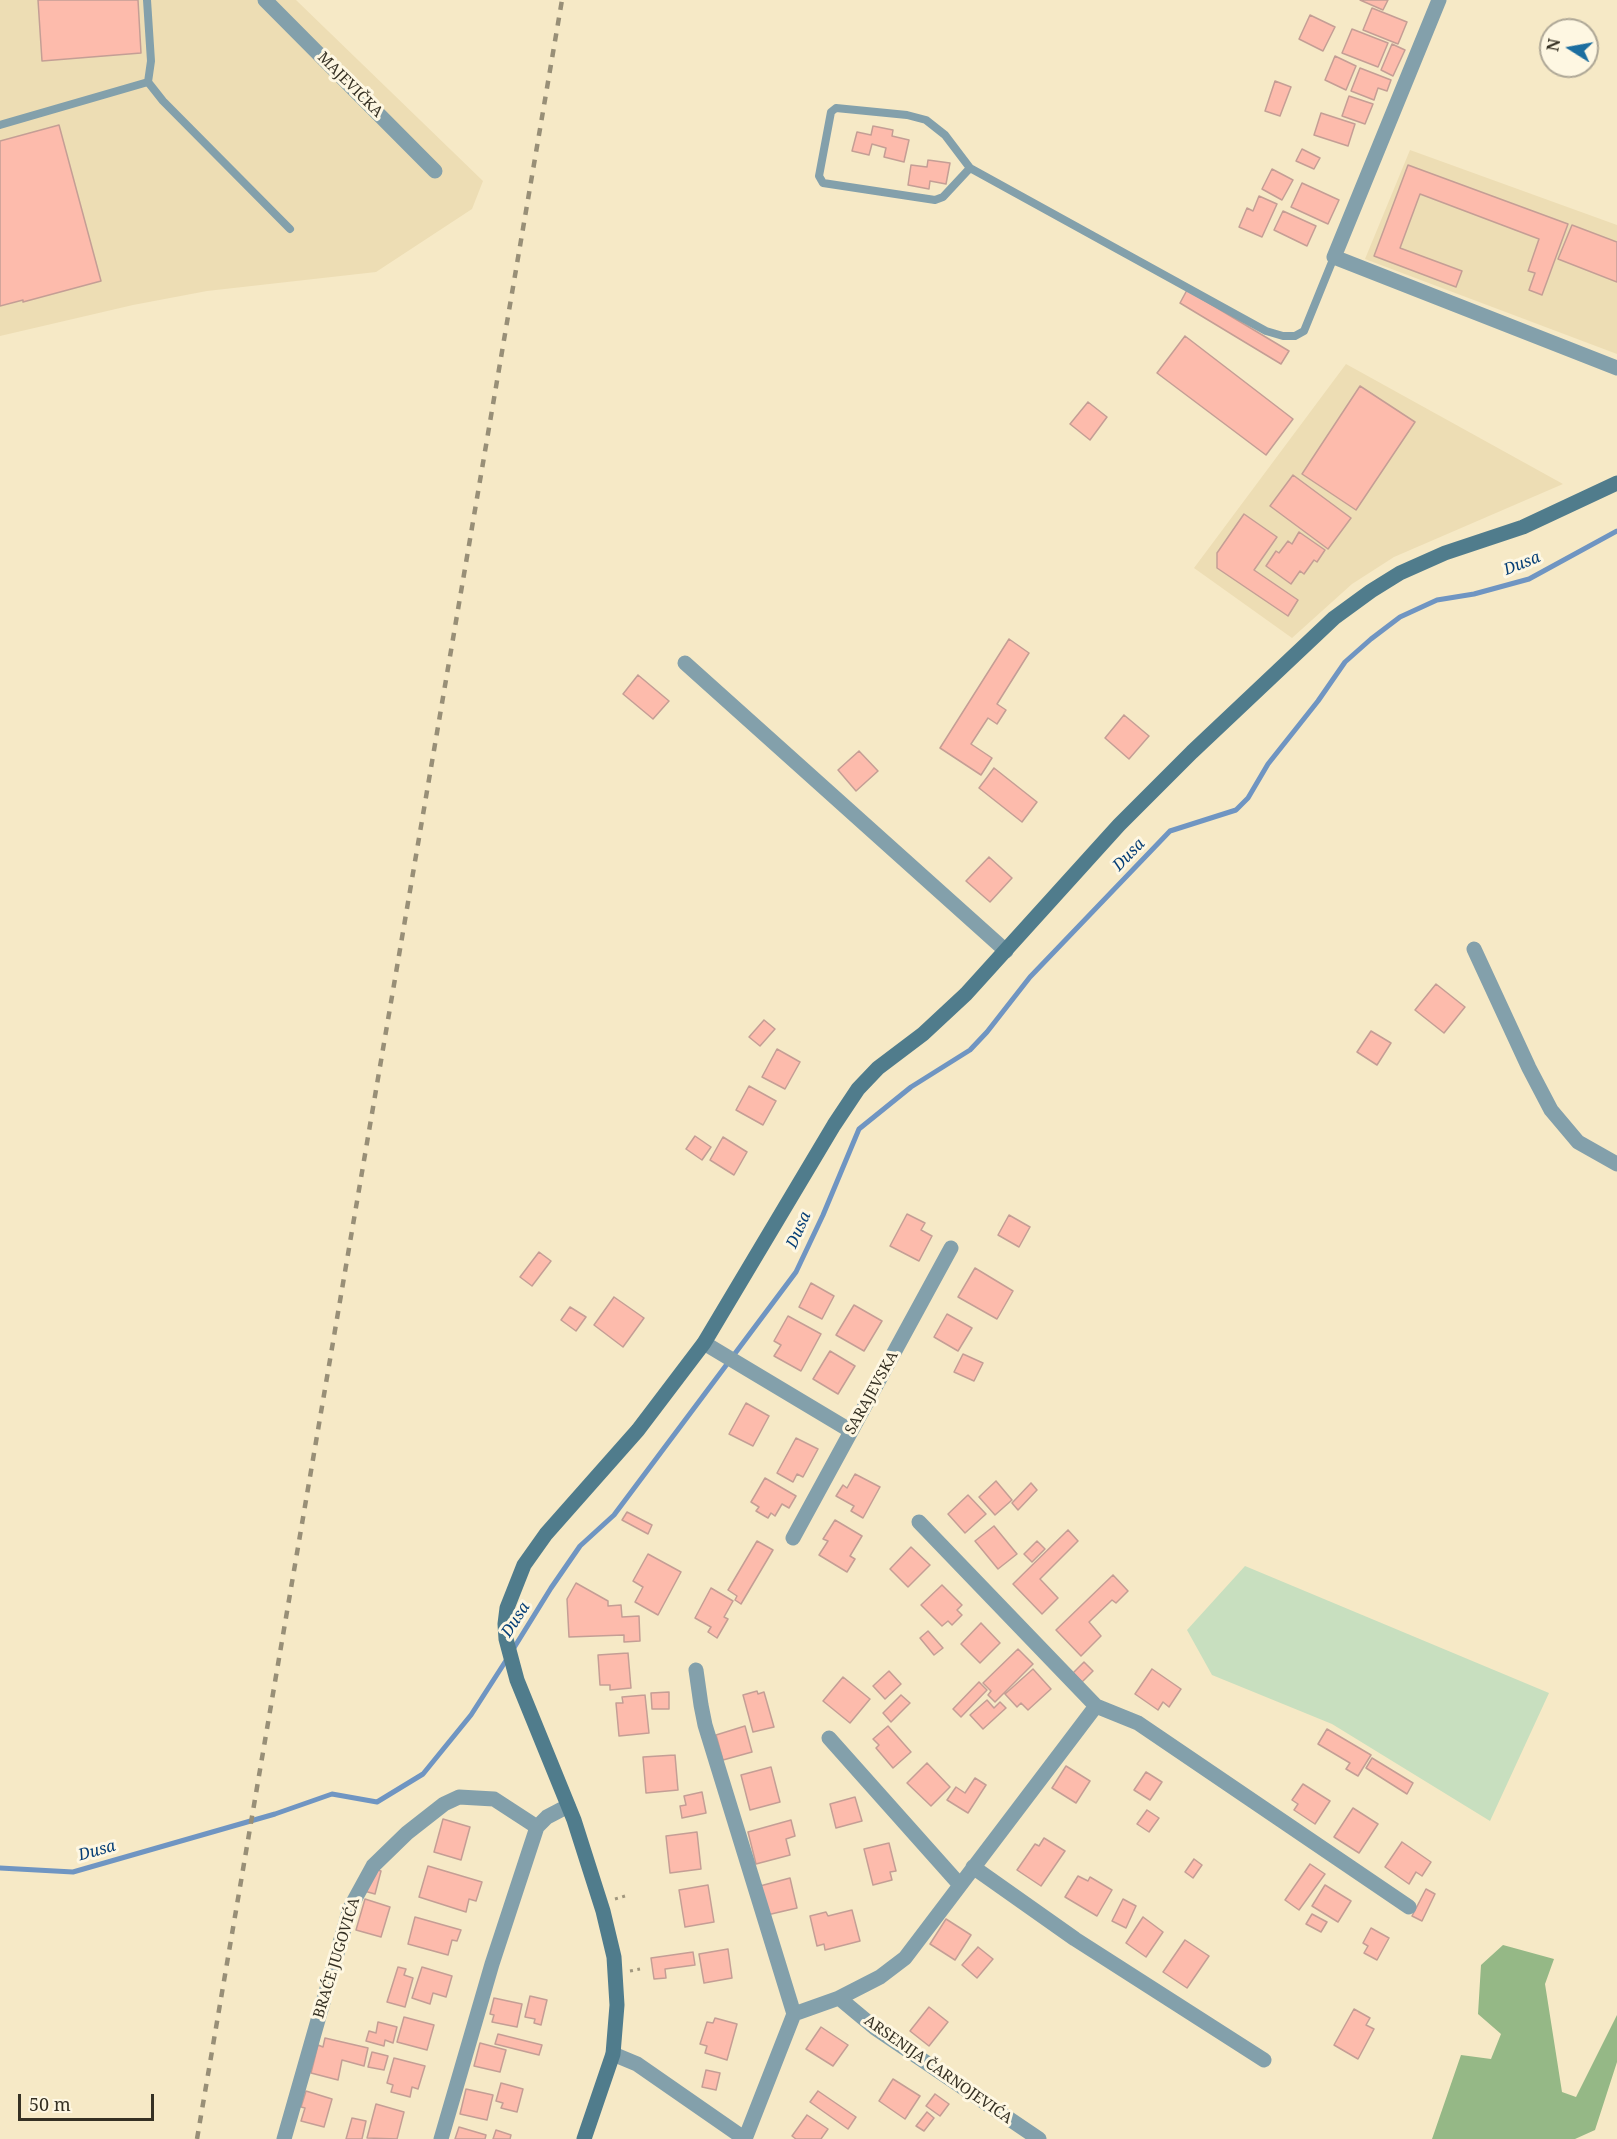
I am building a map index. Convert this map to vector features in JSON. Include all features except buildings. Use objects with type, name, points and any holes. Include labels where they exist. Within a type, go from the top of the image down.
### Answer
[{"type":"main road","points":[[584,2139],[613,2054],[617,2005],[614,1957],[601,1904],[568,1806],[517,1680],[506,1639],[507,1608],[524,1565],[546,1534],[638,1430],[704,1343],[834,1125],[858,1089],[878,1068],[932,1026],[966,994],[1119,825],[1192,752],[1334,618],[1400,573],[1445,553],[1523,527],[1617,483]]},
{"type":"street","name":"MAJEVIČKA","points":[[264,0],[435,171]]},
{"type":"street","points":[[1439,0],[1334,257],[1617,369]]},
{"type":"street","points":[[685,663],[1006,951]]},
{"type":"street","points":[[1474,949],[1551,1110],[1578,1142],[1617,1164]]},
{"type":"street","name":"SARAJEVSKA","points":[[793,1538],[951,1248]]},
{"type":"street","points":[[704,1343],[851,1431]]},
{"type":"street","points":[[919,1522],[1096,1706],[1138,1723],[1409,1907]]},
{"type":"street","points":[[613,2054],[637,2064],[745,2139],[794,2014],[705,1725],[696,1670]]},
{"type":"street","points":[[794,2014],[839,1998],[880,1977],[905,1958],[1096,1706]]},
{"type":"street","points":[[828,1738],[960,1884]]},
{"type":"street","name":"BRAĆE JUGOVIĆA","points":[[284,2139],[350,1908],[373,1866],[407,1833],[444,1804],[459,1797],[494,1799],[537,1827]]},
{"type":"street","points":[[441,2139],[492,1964],[537,1827],[547,1817],[568,1806]]},
{"type":"street","points":[[973,1867],[1075,1939],[1264,2060]]},
{"type":"street","name":"ARSENIJA ČARNOJEVIĆA","points":[[839,1998],[875,2028],[1039,2139]]},
{"type":"lane","points":[[147,0],[152,61],[148,82],[163,101],[290,229]]},
{"type":"lane","points":[[0,125],[148,82]]},
{"type":"lane","points":[[970,168],[943,197],[935,200],[823,183],[819,176],[831,112],[836,108],[907,115],[926,120],[945,135],[970,168],[1266,331],[1283,336],[1295,336],[1304,331],[1334,257]]},
{"type":"shaded area","points":[[0,0],[296,0],[483,181],[472,209],[376,272],[207,291],[133,305],[0,336]]},
{"type":"shaded area","points":[[1410,150],[1617,225],[1617,354],[1365,259]]},
{"type":"shaded area","points":[[1346,364],[1563,484],[1394,557],[1352,584],[1292,638],[1194,568]]},
{"type":"green space","points":[[1245,1566],[1549,1693],[1490,1821],[1332,1724],[1212,1675],[1187,1630]]},
{"type":"green space","points":[[1503,1945],[1554,1959],[1545,1984],[1562,2092],[1576,2097],[1617,2015],[1617,2062],[1595,2130],[1575,2139],[1432,2139],[1461,2055],[1491,2059],[1501,2034],[1478,2014],[1481,1965]]},
{"type":"waterway","name":"Dusa","points":[[512,1651],[580,1546],[614,1515],[796,1272],[859,1129],[911,1087],[970,1050],[1030,977],[1170,831],[1236,810],[1248,798],[1268,764],[1318,701],[1345,662],[1371,639],[1400,617],[1437,600],[1474,594],[1529,579],[1617,531]]},
{"type":"waterway","name":"Dusa","points":[[0,1868],[73,1872],[275,1814],[332,1794],[377,1802],[423,1774],[471,1715],[507,1659]]},
{"type":"railway","points":[[197,2139],[562,0]]}]
